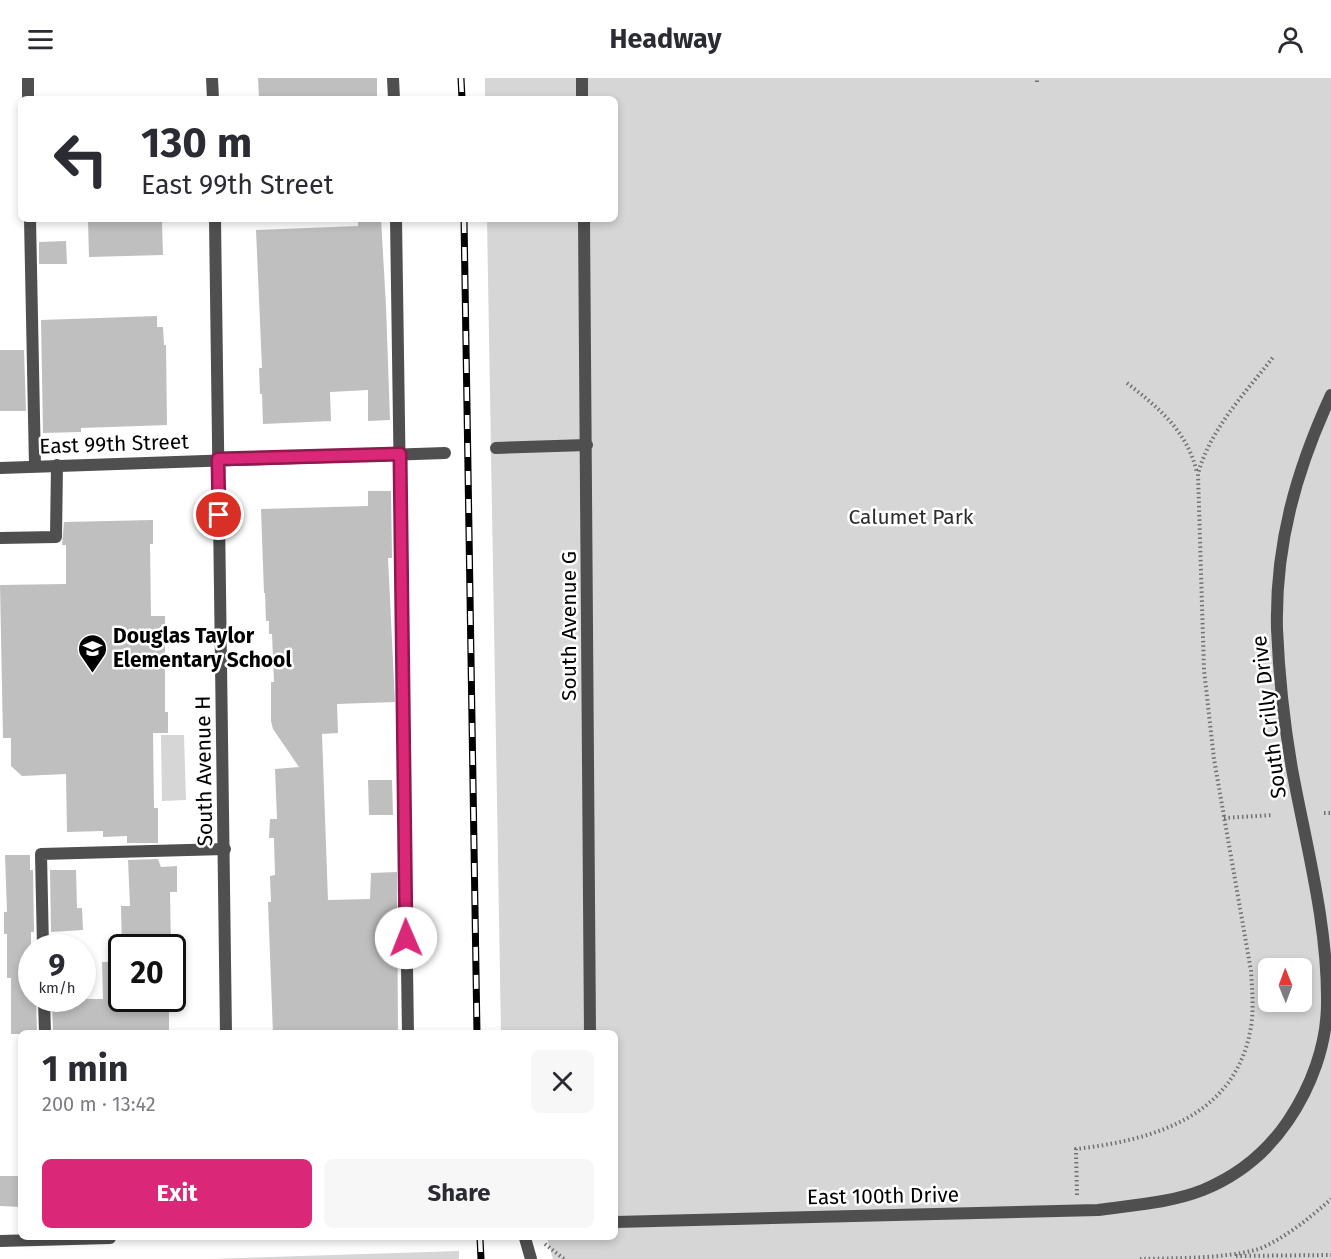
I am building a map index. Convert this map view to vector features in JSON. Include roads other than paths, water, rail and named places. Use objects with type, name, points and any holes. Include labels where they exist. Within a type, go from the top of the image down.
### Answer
[{"type":"street","points":[[28,78],[28,96]]},
{"type":"street","points":[[212,78],[213,96]]},
{"type":"street","points":[[393,78],[394,96]]},
{"type":"street","points":[[582,78],[582,96]]},
{"type":"street","points":[[30,222],[35,466]]},
{"type":"street","name":"South Avenue H","points":[[215,222],[226,1030]]},
{"type":"street","points":[[396,222],[408,1030]]},
{"type":"street","name":"South Avenue G","points":[[584,222],[590,1030]]},
{"type":"street","name":"South Crilly Drive","points":[[1152,1203],[1203,1190],[1231,1176],[1259,1156],[1298,1107],[1312,1077],[1322,1042],[1328,1004],[1323,936],[1281,693],[1277,628],[1279,570],[1286,523],[1299,472],[1331,395]]},
{"type":"street","points":[[496,448],[587,445]]},
{"type":"street","name":"East 99th Street","points":[[0,468],[445,453]]},
{"type":"street","points":[[0,538],[56,537],[57,465]]},
{"type":"street","points":[[43,934],[41,854],[225,849]]},
{"type":"street","points":[[44,1012],[45,1030]]},
{"type":"street","name":"East 100th Drive","points":[[618,1222],[1077,1210],[1152,1203]]},
{"type":"street","points":[[0,1241],[24,1240]]},
{"type":"street","points":[[526,1240],[531,1259]]},
{"type":"railway","points":[[461,78],[462,96]]},
{"type":"railway","points":[[464,222],[477,1030]]},
{"type":"railway","points":[[480,1240],[481,1259]]},
{"type":"place","name":"Douglas Taylor Elementary School","points":[[92,674]]},
{"type":"park label","name":"Calumet Park","points":[[911,517]]}]
